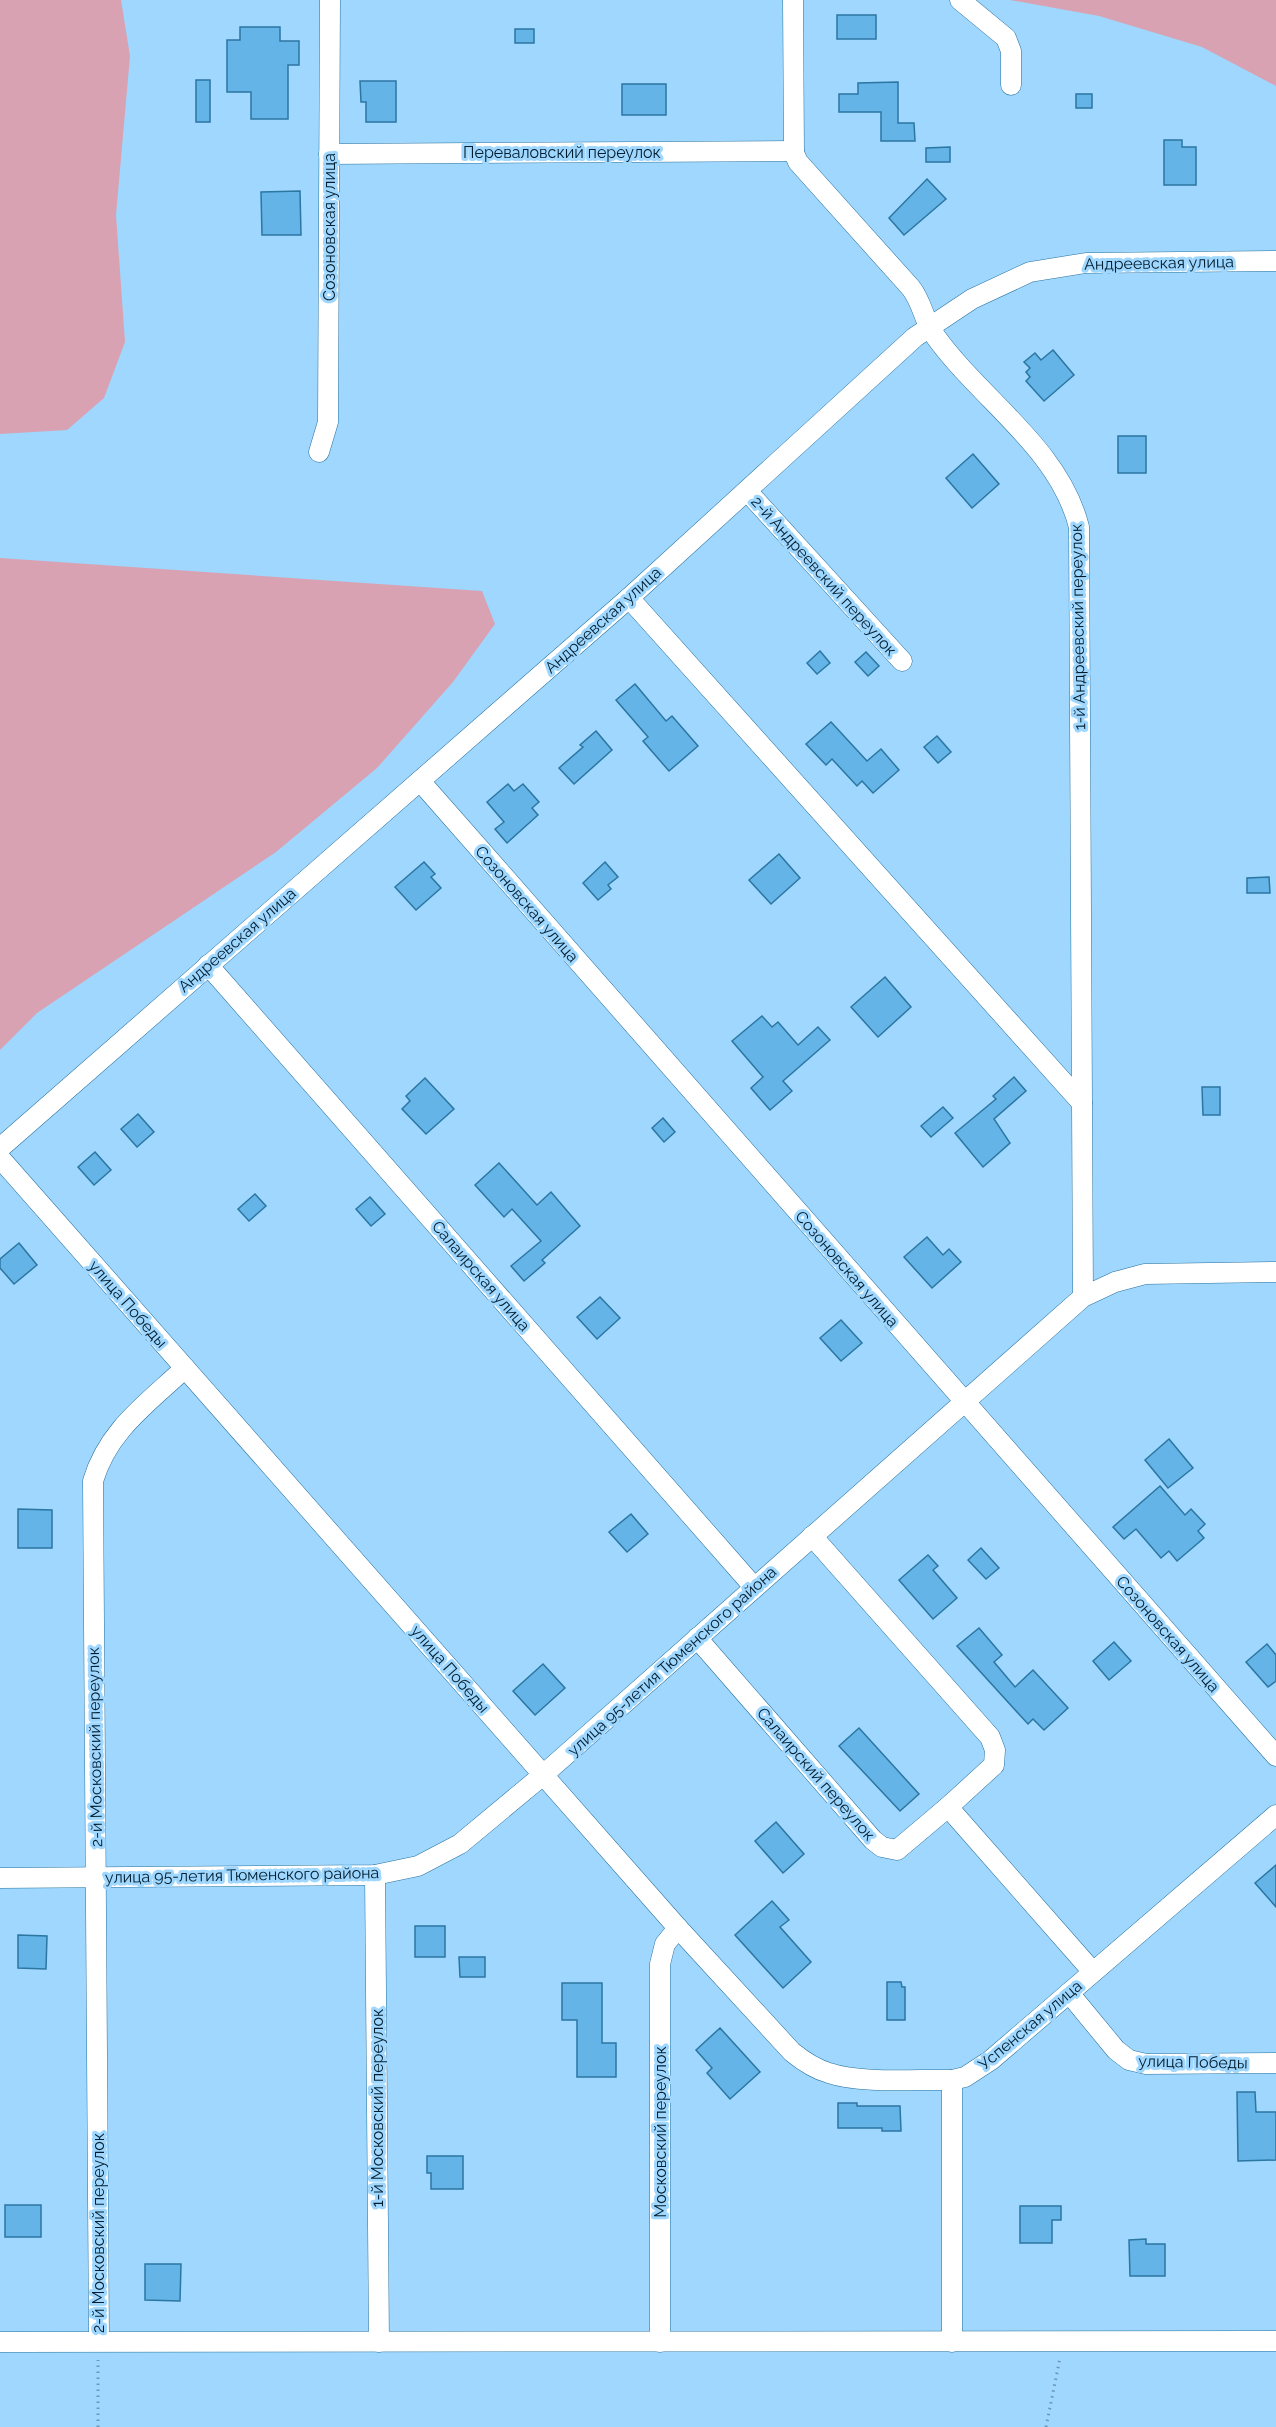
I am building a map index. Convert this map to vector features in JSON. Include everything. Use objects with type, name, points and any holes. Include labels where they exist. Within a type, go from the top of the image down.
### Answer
[{"type":"street","name":"Созоновская улица","points":[[319,452],[328,422],[330,0]]},
{"type":"street","points":[[793,0],[794,151]]},
{"type":"street","points":[[960,0],[1006,38],[1011,51],[1011,85]]},
{"type":"street","name":"Переваловский переулок","points":[[329,154],[794,151]]},
{"type":"street","name":"1-й Андреевский переулок","points":[[794,151],[798,162],[912,288],[920,299],[930,327],[1047,463],[1070,499],[1079,527],[1083,1297]]},
{"type":"street","name":"Андреевская улица","points":[[0,1148],[629,598],[915,337],[972,299],[1030,272],[1086,263],[1276,261]]},
{"type":"street","name":"2-й Андреевский переулок","points":[[747,491],[902,661]]},
{"type":"street","points":[[629,598],[1082,1103]]},
{"type":"street","name":"Созоновская улица","points":[[420,781],[1276,1756]]},
{"type":"street","name":"Салаирская улица","points":[[207,965],[754,1587]]},
{"type":"street","name":"улица Победы","points":[[0,1158],[678,1928],[792,2052],[812,2067],[830,2074],[852,2078],[952,2080]]},
{"type":"street","name":"улица 95-летия Тюменского района","points":[[0,1878],[375,1875],[418,1866],[460,1844],[543,1775],[1083,1297],[1115,1282],[1145,1274],[1276,1272]]},
{"type":"street","name":"2-й Московский переулок","points":[[99,2341],[93,1481],[100,1458],[113,1437],[185,1368]]},
{"type":"street","name":"Салаирский переулок","points":[[697,1638],[873,1840],[882,1847],[897,1850],[948,1807],[993,1764],[995,1750],[990,1737],[812,1536]]},
{"type":"street","points":[[948,1807],[1093,1972]]},
{"type":"street","name":"Успенская улица","points":[[952,2080],[979,2070],[1276,1815]]},
{"type":"street","name":"1-й Московский переулок","points":[[375,1875],[379,2342]]},
{"type":"street","name":"Московский переулок","points":[[660,2342],[660,1964],[665,1944],[678,1928]]},
{"type":"street","name":"улица Победы","points":[[1069,1993],[1116,2050],[1129,2060],[1146,2064],[1276,2063]]},
{"type":"street","points":[[952,2080],[952,2342]]},
{"type":"street","points":[[0,2342],[1276,2341]]},
{"type":"path","points":[[98,2427],[99,2341]]},
{"type":"path","points":[[1046,2427],[1064,2341]]},
{"type":"shaded area","points":[[0,0],[121,0],[130,56],[116,215],[125,342],[104,398],[67,430],[0,434]]},
{"type":"shaded area","points":[[1010,0],[1276,0],[1276,86],[1202,47],[1099,16]]},
{"type":"shaded area","points":[[0,558],[482,591],[495,624],[453,682],[377,768],[276,852],[37,1013],[0,1050]]},
{"type":"building","points":[[837,15],[876,15],[876,39],[837,39]]},
{"type":"building","points":[[240,27],[280,27],[280,41],[299,41],[299,65],[288,65],[288,119],[251,119],[251,92],[227,92],[227,40],[240,40]]},
{"type":"building","points":[[515,29],[534,29],[534,43],[515,43]]},
{"type":"building","points":[[196,80],[210,80],[210,122],[196,122]]},
{"type":"building","points":[[360,81],[396,81],[396,122],[366,122],[366,102],[361,102]]},
{"type":"building","points":[[898,82],[898,123],[914,123],[915,141],[881,141],[881,112],[839,112],[839,94],[858,94],[858,83]]},
{"type":"building","points":[[622,84],[666,84],[666,115],[622,115]]},
{"type":"building","points":[[1076,94],[1092,94],[1092,108],[1076,108]]},
{"type":"building","points":[[1164,140],[1182,140],[1182,147],[1196,147],[1196,185],[1164,185]]},
{"type":"building","points":[[950,147],[950,162],[926,162],[926,148]]},
{"type":"building","points":[[927,179],[946,199],[904,235],[889,218]]},
{"type":"building","points":[[300,191],[301,235],[262,235],[261,192]]},
{"type":"building","points":[[1053,350],[1074,375],[1044,401],[1026,381],[1030,377],[1026,372],[1030,368],[1024,362],[1035,353],[1041,360]]},
{"type":"building","points":[[1118,436],[1146,436],[1146,473],[1118,473]]},
{"type":"building","points":[[973,454],[999,484],[972,508],[946,478]]},
{"type":"building","points":[[820,651],[830,663],[817,674],[807,663]]},
{"type":"building","points":[[866,652],[879,666],[868,676],[855,662]]},
{"type":"building","points":[[635,684],[666,721],[672,716],[698,746],[669,771],[643,741],[648,737],[616,700]]},
{"type":"building","points":[[831,722],[867,761],[881,749],[899,770],[873,793],[862,781],[857,786],[832,759],[826,765],[806,744]]},
{"type":"building","points":[[596,731],[612,750],[574,784],[559,768],[583,747],[580,745]]},
{"type":"building","points":[[937,736],[951,752],[938,763],[924,747]]},
{"type":"building","points":[[508,784],[514,791],[523,784],[539,802],[532,808],[538,815],[507,843],[495,829],[504,822],[487,802]]},
{"type":"building","points":[[779,854],[800,878],[771,904],[749,880]]},
{"type":"building","points":[[424,862],[435,874],[431,877],[441,888],[416,910],[395,887]]},
{"type":"building","points":[[605,862],[618,877],[608,885],[611,889],[598,900],[583,883]]},
{"type":"building","points":[[1269,877],[1270,893],[1247,893],[1247,878]]},
{"type":"building","points":[[885,977],[911,1007],[878,1037],[851,1007]]},
{"type":"building","points":[[762,1016],[772,1027],[778,1022],[798,1045],[818,1027],[830,1040],[783,1081],[792,1091],[770,1110],[751,1088],[763,1077],[732,1041]]},
{"type":"building","points":[[1014,1077],[1026,1091],[994,1119],[1010,1143],[983,1167],[955,1133],[996,1099],[993,1096]]},
{"type":"building","points":[[425,1078],[454,1109],[426,1134],[402,1109],[410,1101],[406,1096]]},
{"type":"building","points":[[1202,1087],[1220,1087],[1220,1115],[1203,1115]]},
{"type":"building","points":[[943,1107],[953,1118],[931,1137],[921,1126]]},
{"type":"building","points":[[138,1114],[154,1132],[137,1147],[121,1129]]},
{"type":"building","points":[[663,1118],[675,1132],[664,1142],[652,1128]]},
{"type":"building","points":[[95,1152],[111,1170],[94,1185],[78,1167]]},
{"type":"building","points":[[499,1163],[537,1205],[551,1192],[580,1226],[542,1260],[545,1263],[524,1281],[511,1266],[541,1241],[512,1209],[504,1217],[475,1185]]},
{"type":"building","points":[[255,1194],[266,1206],[249,1221],[238,1209]]},
{"type":"building","points":[[370,1197],[385,1214],[371,1226],[356,1209]]},
{"type":"building","points":[[927,1237],[943,1255],[949,1249],[961,1262],[932,1288],[904,1257]]},
{"type":"building","points":[[19,1243],[37,1265],[14,1284],[0,1268],[0,1259]]},
{"type":"building","points":[[600,1297],[620,1318],[597,1339],[577,1317]]},
{"type":"building","points":[[841,1320],[862,1343],[841,1361],[820,1338]]},
{"type":"building","points":[[1169,1439],[1193,1468],[1168,1488],[1145,1460]]},
{"type":"building","points":[[1160,1486],[1185,1515],[1191,1509],[1205,1524],[1198,1531],[1204,1538],[1177,1561],[1169,1551],[1161,1558],[1136,1529],[1124,1539],[1113,1527]]},
{"type":"building","points":[[18,1509],[52,1510],[52,1548],[18,1548]]},
{"type":"building","points":[[631,1514],[648,1534],[627,1552],[609,1532]]},
{"type":"building","points":[[981,1548],[999,1568],[986,1579],[968,1560]]},
{"type":"building","points":[[928,1555],[938,1566],[933,1570],[957,1598],[933,1619],[899,1580]]},
{"type":"building","points":[[979,1628],[1002,1655],[994,1662],[1015,1687],[1033,1670],[1068,1708],[1044,1730],[1033,1719],[1028,1724],[957,1646]]},
{"type":"building","points":[[1114,1642],[1131,1661],[1109,1680],[1093,1661]]},
{"type":"building","points":[[1267,1644],[1276,1655],[1276,1681],[1268,1687],[1246,1662]]},
{"type":"building","points":[[543,1664],[565,1688],[535,1715],[513,1691]]},
{"type":"building","points":[[859,1728],[919,1794],[900,1811],[839,1746]]},
{"type":"building","points":[[776,1822],[804,1854],[783,1873],[755,1841]]},
{"type":"building","points":[[1276,1865],[1276,1907],[1255,1883]]},
{"type":"building","points":[[772,1901],[789,1920],[780,1927],[811,1962],[783,1988],[735,1935]]},
{"type":"building","points":[[415,1926],[445,1926],[445,1957],[415,1957]]},
{"type":"building","points":[[18,1935],[47,1936],[46,1969],[18,1968]]},
{"type":"building","points":[[459,1957],[485,1957],[485,1977],[460,1977]]},
{"type":"building","points":[[887,1982],[901,1982],[902,1987],[905,1987],[905,2020],[887,2020]]},
{"type":"building","points":[[562,1983],[602,1983],[602,2043],[616,2043],[616,2077],[577,2077],[577,2020],[562,2020]]},
{"type":"building","points":[[720,2028],[760,2072],[730,2099],[707,2073],[712,2068],[696,2050]]},
{"type":"building","points":[[1237,2092],[1255,2092],[1256,2112],[1276,2112],[1276,2160],[1238,2161]]},
{"type":"building","points":[[838,2103],[857,2103],[857,2106],[900,2106],[901,2131],[882,2131],[882,2128],[838,2128]]},
{"type":"building","points":[[427,2156],[463,2156],[463,2189],[431,2189],[431,2173],[427,2173]]},
{"type":"building","points":[[5,2205],[41,2205],[41,2237],[5,2237]]},
{"type":"building","points":[[1020,2206],[1061,2206],[1061,2220],[1052,2220],[1052,2243],[1020,2243]]},
{"type":"building","points":[[1146,2239],[1146,2244],[1165,2244],[1165,2276],[1130,2276],[1129,2240]]},
{"type":"building","points":[[145,2264],[181,2264],[180,2301],[145,2300]]}]
